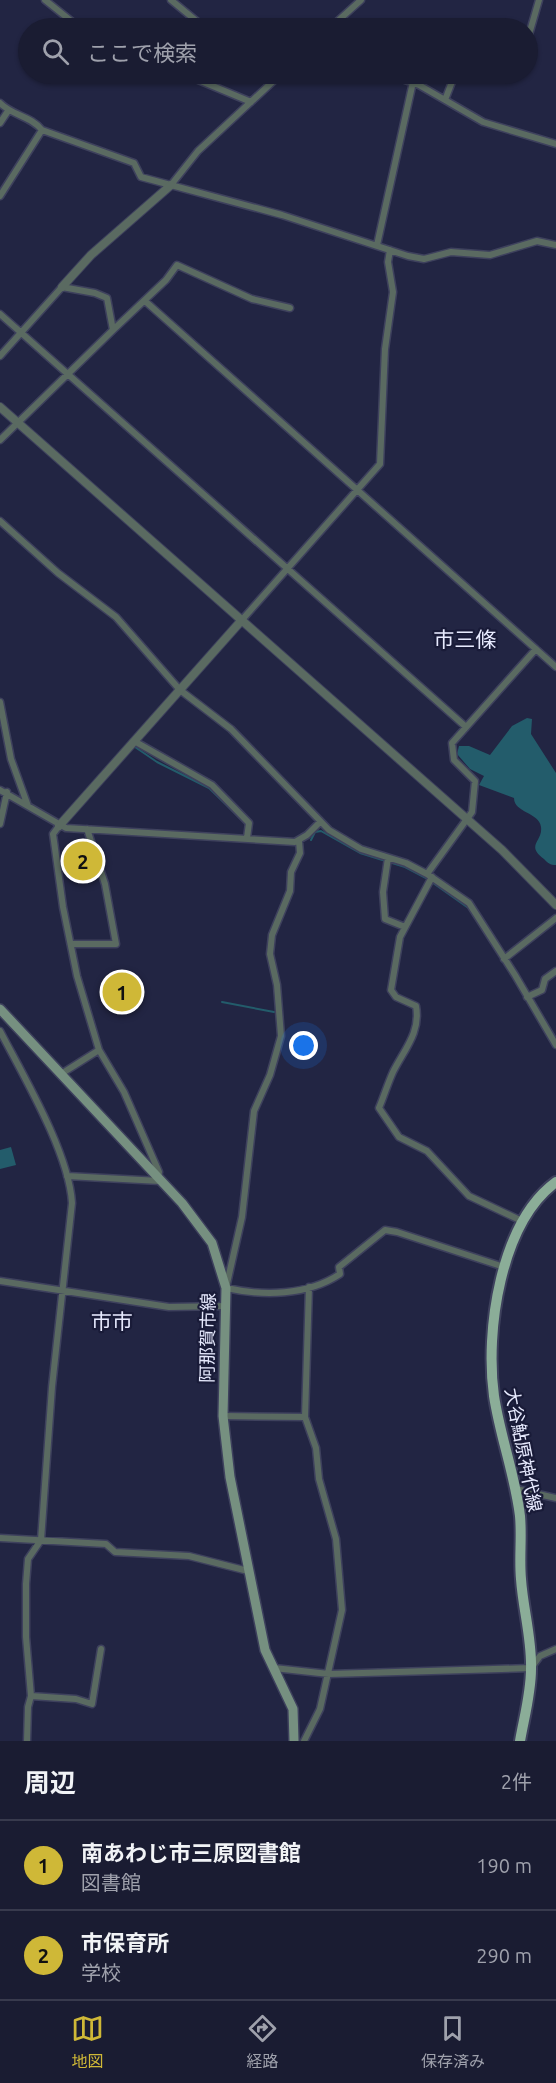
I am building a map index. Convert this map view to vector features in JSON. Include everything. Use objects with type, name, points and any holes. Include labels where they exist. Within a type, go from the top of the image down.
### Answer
[{"type":"main road","name":"阿那賀市線","points":[[0,1009],[188,1210],[212,1244],[226,1288],[223,1416],[230,1477],[264,1650],[293,1709],[294,1741]]},
{"type":"main road","name":"大谷鮎原神代線","points":[[520,1741],[531,1668],[521,1580],[520,1518],[516,1489],[494,1397],[492,1344],[504,1267],[524,1222],[540,1195],[556,1182]]},
{"type":"street","points":[[45,0],[68,18]]},
{"type":"street","points":[[171,0],[193,18]]},
{"type":"street","points":[[341,18],[361,0]]},
{"type":"street","points":[[534,18],[539,0]]},
{"type":"street","points":[[208,84],[251,102]]},
{"type":"street","points":[[0,356],[92,255],[171,185],[198,151],[270,84]]},
{"type":"street","points":[[377,245],[413,84]]},
{"type":"street","points":[[417,84],[483,122],[556,144]]},
{"type":"street","points":[[445,100],[451,84]]},
{"type":"street","points":[[0,103],[8,111],[35,122],[42,130],[134,163],[141,177],[282,215],[424,259],[451,252],[490,255],[537,241],[556,244]]},
{"type":"street","points":[[0,123],[8,111]]},
{"type":"street","points":[[0,196],[42,130]]},
{"type":"street","points":[[68,1176],[160,1179],[124,1092],[99,1050],[70,944],[52,834],[380,464],[385,349],[393,292],[388,262],[390,250]]},
{"type":"street","points":[[0,441],[112,330],[145,301],[177,265],[252,298],[291,308]]},
{"type":"street","points":[[62,287],[95,293],[107,298],[112,330]]},
{"type":"street","points":[[145,301],[556,667]]},
{"type":"street","points":[[0,314],[286,570],[466,727]]},
{"type":"street","points":[[0,407],[502,850],[556,905]]},
{"type":"street","points":[[0,521],[58,573],[116,617],[180,690],[231,729],[320,822],[342,840],[429,875],[468,903],[556,1046]]},
{"type":"street","points":[[524,1222],[469,1196],[427,1151],[399,1137],[380,1108],[390,1078],[415,1032],[418,1018],[416,1006],[396,997],[391,990],[400,937],[429,875],[472,812],[475,781],[453,760],[452,742],[536,649]]},
{"type":"street","points":[[0,702],[11,759],[28,806]]},
{"type":"street","points":[[134,741],[212,785],[249,823],[247,838]]},
{"type":"street","points":[[0,824],[3,791],[59,826],[87,829],[299,841],[320,822]]},
{"type":"street","points":[[70,944],[116,944],[105,884],[87,829]]},
{"type":"street","points":[[299,841],[300,853],[291,872],[290,891],[272,935],[270,954],[277,985],[281,1036],[270,1075],[254,1111],[242,1217],[226,1288],[265,1294],[330,1281],[340,1274],[339,1267],[385,1230],[504,1267]]},
{"type":"street","points":[[388,858],[383,892],[385,919],[405,927]]},
{"type":"street","points":[[504,959],[556,918]]},
{"type":"street","points":[[527,997],[542,990],[545,979],[556,971]]},
{"type":"street","points":[[0,1031],[37,1102],[68,1176],[72,1203],[61,1290],[41,1540],[28,1559],[26,1637],[31,1696],[28,1707],[27,1741]]},
{"type":"street","points":[[61,1074],[99,1050]]},
{"type":"street","points":[[0,1281],[179,1308],[226,1306]]},
{"type":"street","points":[[304,1741],[320,1709],[342,1610],[336,1539],[319,1479],[316,1448],[305,1417],[309,1287]]},
{"type":"street","points":[[223,1416],[305,1417]]},
{"type":"street","points":[[516,1489],[556,1498]]},
{"type":"street","points":[[0,1538],[106,1544],[115,1552],[189,1556],[248,1571]]},
{"type":"street","points":[[31,1696],[76,1699],[92,1704],[101,1649]]},
{"type":"street","points":[[274,1668],[329,1674],[531,1668],[540,1656],[556,1649]]},
{"type":"water","points":[[527,718],[532,719],[531,734],[556,773],[556,865],[548,863],[536,850],[541,827],[536,818],[518,807],[514,798],[479,785],[484,776],[470,769],[457,754],[459,746],[469,746],[490,755],[512,726]]},
{"type":"water","points":[[11,1147],[16,1165],[0,1169],[0,1150]]},
{"type":"waterway","points":[[135,747],[157,762],[209,788],[241,819]]},
{"type":"waterway","points":[[311,840],[315,832],[321,831],[360,853],[405,867],[426,878],[467,907]]},
{"type":"waterway","points":[[222,1002],[274,1012]]},
{"type":"place","name":"市保育所","points":[[83,861]]},
{"type":"place","name":"南あわじ市三原図書館","points":[[122,992]]},
{"type":"district","name":"市三條","points":[[465,640]]},
{"type":"district","name":"市市","points":[[112,1322]]}]
